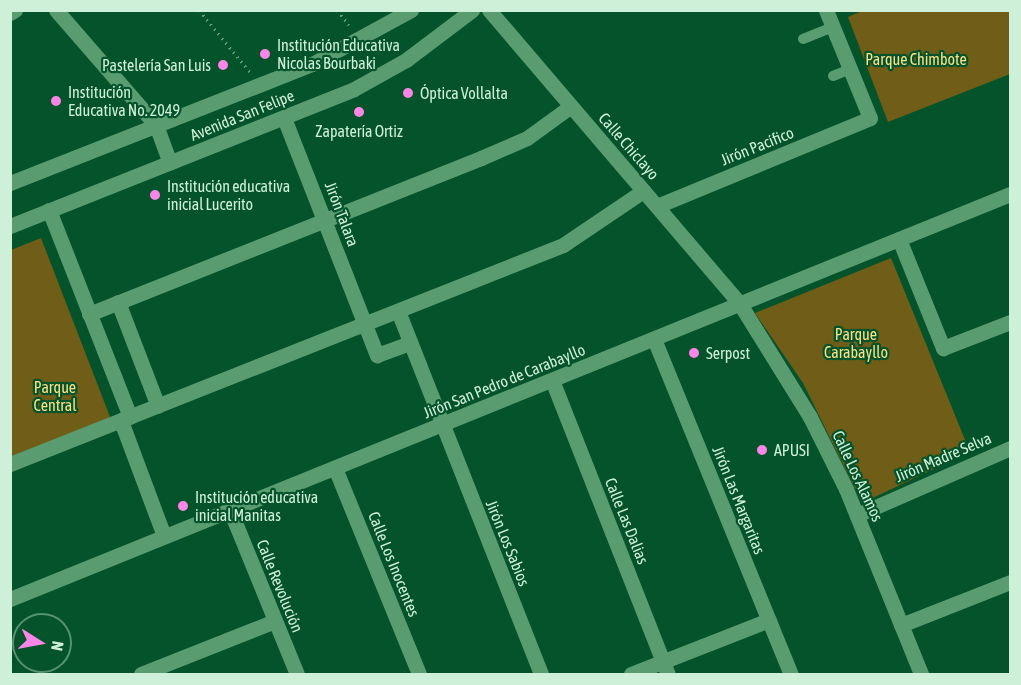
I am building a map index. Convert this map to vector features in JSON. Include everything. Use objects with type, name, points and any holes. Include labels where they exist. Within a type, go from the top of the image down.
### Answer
[{"type":"street","points":[[10,13],[15,10]]},
{"type":"street","points":[[56,10],[156,125],[170,163]]},
{"type":"street","name":"Avenida San Felipe","points":[[10,183],[337,52],[411,10]]},
{"type":"street","name":"Avenida San Felipe","points":[[10,226],[284,117],[406,60],[472,10]]},
{"type":"street","name":"Calle Chiclayo","points":[[489,10],[740,304]]},
{"type":"street","points":[[826,10],[850,69]]},
{"type":"street","name":"Jirón Pacífico","points":[[657,206],[870,118],[850,69]]},
{"type":"street","points":[[89,314],[326,222],[527,138],[571,106]]},
{"type":"street","name":"Jirón Talara","points":[[284,117],[377,355],[410,343]]},
{"type":"street","points":[[10,464],[563,245],[643,190]]},
{"type":"street","name":"Jirón San Pedro de Carabayllo","points":[[10,598],[442,426],[1011,194]]},
{"type":"street","points":[[49,210],[89,314],[164,536]]},
{"type":"street","points":[[899,239],[943,348],[1011,322]]},
{"type":"street","points":[[118,302],[158,406]]},
{"type":"street","name":"Calle Los Alamos","points":[[740,304],[810,417],[857,515],[921,675]]},
{"type":"street","name":"Jirón Los Sabios","points":[[398,311],[541,675]]},
{"type":"street","name":"Jirón Las Margaritas","points":[[654,339],[791,675]]},
{"type":"street","name":"Calle Las Dalias","points":[[552,380],[666,668]]},
{"type":"street","name":"Jirón Madre Selva","points":[[857,515],[1011,448]]},
{"type":"street","name":"Calle Los Inocentes","points":[[335,468],[419,675]]},
{"type":"street","name":"Calle Revolución","points":[[230,510],[297,675]]},
{"type":"street","points":[[901,625],[1011,582]]},
{"type":"street","points":[[631,675],[666,668],[769,620]]},
{"type":"street","points":[[141,675],[275,621]]},
{"type":"lane","points":[[803,39],[833,27]]},
{"type":"lane","points":[[833,76],[850,69]]},
{"type":"path","points":[[199,10],[261,84]]},
{"type":"path","points":[[337,10],[350,26]]},
{"type":"green space","name":"Parque Chimbote","points":[[864,10],[1010,11],[1010,74],[888,122],[848,17]]},
{"type":"green space","name":"Parque Central","points":[[41,238],[112,422],[11,462],[11,250]]},
{"type":"green space","name":"Parque Carabayllo","points":[[891,258],[970,452],[862,503],[803,383],[755,313]]},
{"type":"place","name":"Institución Educativa Nicolas Bourbaki","points":[[265,54]]},
{"type":"place","name":"Pastelería San Luis","points":[[223,65]]},
{"type":"place","name":"Óptica Vollalta","points":[[408,93]]},
{"type":"place","name":"Institución Educativa No. 2049","points":[[56,101]]},
{"type":"place","name":"Zapatería Ortiz","points":[[359,112]]},
{"type":"place","name":"Institución educativa inicial Lucerito","points":[[155,195]]},
{"type":"place","name":"Serpost","points":[[694,353]]},
{"type":"place","name":"APUSI","points":[[762,450]]},
{"type":"place","name":"Institución educativa inicial Manitas","points":[[183,506]]}]
